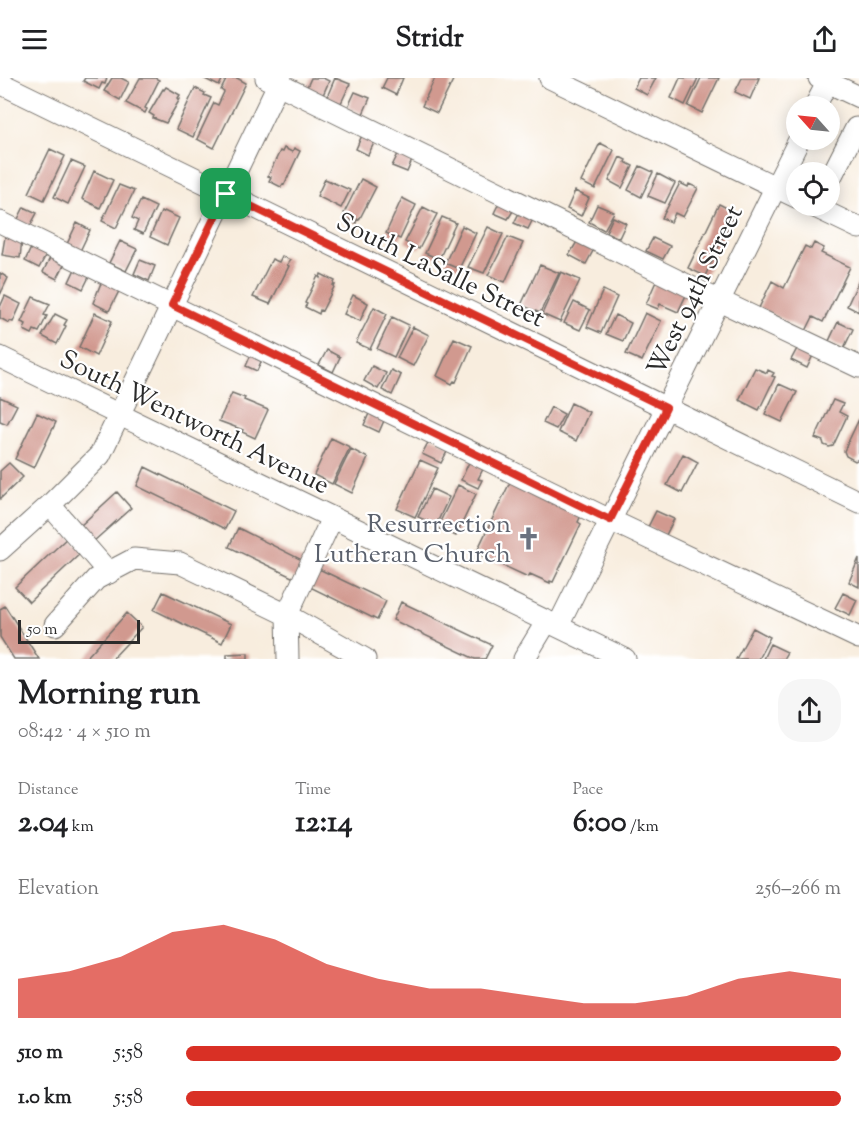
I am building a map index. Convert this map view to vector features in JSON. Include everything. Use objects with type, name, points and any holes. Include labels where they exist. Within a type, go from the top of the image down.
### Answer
[{"type":"street","points":[[550,78],[786,192]]},
{"type":"street","points":[[819,96],[826,79],[859,97]]},
{"type":"street","points":[[0,550],[50,506],[100,454],[226,194],[275,80],[859,367]]},
{"type":"street","name":"South LaSalle Street","points":[[0,83],[859,502]]},
{"type":"street","points":[[839,162],[856,128]]},
{"type":"street","name":"West 94th Street","points":[[524,659],[552,623],[610,520],[794,150]]},
{"type":"street","points":[[834,216],[859,228]]},
{"type":"street","points":[[0,222],[610,520],[859,638]]},
{"type":"street","name":"South Wentworth Avenue","points":[[0,357],[625,659]]},
{"type":"street","points":[[50,506],[109,573]]},
{"type":"street","points":[[288,659],[287,615],[332,518]]},
{"type":"street","points":[[55,625],[96,579],[134,559],[180,563],[287,615],[365,659]]},
{"type":"building","points":[[85,78],[107,78],[105,84],[102,83],[99,89],[83,81]]},
{"type":"building","points":[[112,78],[121,78],[129,82],[120,100],[104,91]]},
{"type":"building","points":[[140,78],[159,80],[145,108],[147,109],[145,113],[126,103]]},
{"type":"building","points":[[203,78],[223,78],[219,86]]},
{"type":"building","points":[[227,78],[237,78],[246,83],[214,148],[197,139],[214,103],[218,105],[224,92],[221,90]]},
{"type":"building","points":[[311,78],[323,78],[329,81],[323,95],[307,87]]},
{"type":"building","points":[[335,78],[350,84],[341,103],[327,97]]},
{"type":"building","points":[[387,78],[403,78],[396,95],[382,88]]},
{"type":"building","points":[[435,78],[454,78],[437,113],[422,106]]},
{"type":"building","points":[[639,78],[656,78],[647,95],[634,88]]},
{"type":"building","points":[[680,78],[698,78],[685,105],[671,98]]},
{"type":"building","points":[[701,78],[719,78],[702,113],[688,106]]},
{"type":"building","points":[[742,78],[759,78],[750,99],[735,92]]},
{"type":"building","points":[[166,87],[180,95],[178,98],[180,99],[166,123],[153,118],[154,116],[149,113]]},
{"type":"building","points":[[195,88],[211,98],[193,137],[176,129]]},
{"type":"building","points":[[355,92],[370,98],[363,114],[348,107]]},
{"type":"building","points":[[363,133],[376,139],[368,155],[356,149]]},
{"type":"building","points":[[600,143],[614,150],[595,189],[581,182]]},
{"type":"building","points":[[284,148],[292,152],[294,148],[300,151],[281,187],[269,181],[271,177],[268,176],[280,151],[282,152]]},
{"type":"building","points":[[50,149],[65,156],[44,200],[29,193]]},
{"type":"building","points":[[399,152],[413,158],[407,172],[392,166]]},
{"type":"building","points":[[620,157],[633,166],[622,188],[609,181]]},
{"type":"building","points":[[71,161],[85,167],[68,204],[54,197]]},
{"type":"building","points":[[640,166],[653,172],[641,197],[628,190]]},
{"type":"building","points":[[94,171],[113,180],[100,208],[82,199]]},
{"type":"building","points":[[658,174],[675,183],[665,203],[648,196]]},
{"type":"building","points":[[325,179],[350,190],[341,208],[317,196]]},
{"type":"building","points":[[361,179],[376,187],[356,223],[343,217]]},
{"type":"building","points":[[680,183],[698,188],[683,217],[675,213],[671,222],[662,218]]},
{"type":"building","points":[[119,185],[134,191],[116,228],[102,221]]},
{"type":"building","points":[[575,191],[589,198],[581,216],[567,209]]},
{"type":"building","points":[[402,198],[416,205],[400,239],[386,233]]},
{"type":"building","points":[[501,199],[516,206],[508,219],[494,213]]},
{"type":"building","points":[[141,200],[156,207],[143,234],[134,230],[138,221],[132,218]]},
{"type":"building","points":[[719,204],[735,212],[705,276],[688,268]]},
{"type":"building","points":[[597,205],[614,212],[604,230],[589,222]]},
{"type":"building","points":[[24,207],[37,213],[30,226],[17,221]]},
{"type":"building","points":[[423,207],[437,214],[419,249],[405,242]]},
{"type":"building","points":[[521,209],[535,215],[528,229],[514,223]]},
{"type":"building","points":[[164,211],[179,218],[167,245],[150,237],[161,212]]},
{"type":"building","points":[[442,217],[456,223],[439,259],[425,253]]},
{"type":"building","points":[[613,217],[626,223],[619,238],[606,232]]},
{"type":"building","points":[[77,223],[90,230],[80,251],[67,244]]},
{"type":"building","points":[[462,226],[476,233],[459,269],[445,263]]},
{"type":"building","points":[[488,227],[503,234],[484,273],[468,267]]},
{"type":"building","points":[[5,237],[22,239],[20,258],[2,255]]},
{"type":"building","points":[[508,237],[523,243],[505,282],[488,275]]},
{"type":"building","points":[[653,238],[670,246],[663,259],[646,251]]},
{"type":"building","points":[[578,240],[594,249],[586,264],[569,255]]},
{"type":"building","points":[[120,241],[137,249],[126,271],[109,263]]},
{"type":"building","points":[[814,243],[824,248],[821,253],[850,267],[823,322],[813,317],[806,331],[759,308],[772,281],[784,288],[805,246],[811,249]]},
{"type":"building","points":[[32,246],[47,253],[39,268],[25,261]]},
{"type":"building","points":[[51,256],[65,263],[57,279],[43,272]]},
{"type":"building","points":[[282,256],[290,260],[287,265],[289,266],[270,304],[253,297],[272,259],[279,262]]},
{"type":"building","points":[[140,260],[155,266],[149,281],[134,274]]},
{"type":"building","points":[[540,265],[559,273],[540,313],[521,305]]},
{"type":"building","points":[[76,267],[91,273],[83,289],[69,282]]},
{"type":"building","points":[[561,272],[580,280],[560,322],[542,314]]},
{"type":"building","points":[[0,273],[8,278],[0,295]]},
{"type":"building","points":[[321,274],[335,281],[333,285],[335,285],[319,314],[305,307],[307,304],[305,303]]},
{"type":"building","points":[[658,277],[688,291],[678,312],[660,304],[658,309],[646,304]]},
{"type":"building","points":[[103,278],[121,287],[109,311],[93,303]]},
{"type":"building","points":[[859,280],[859,312],[847,306]]},
{"type":"building","points":[[603,290],[617,297],[601,333],[587,327]]},
{"type":"building","points":[[353,295],[368,303],[360,321],[344,314]]},
{"type":"building","points":[[5,296],[21,304],[13,322],[9,323],[0,318],[0,307]]},
{"type":"building","points":[[33,297],[50,304],[39,332],[34,330],[32,334],[24,330],[26,324],[21,322]]},
{"type":"building","points":[[574,302],[590,310],[580,330],[564,323]]},
{"type":"building","points":[[374,307],[387,314],[370,349],[356,343]]},
{"type":"building","points":[[95,313],[112,321],[96,356],[79,347]]},
{"type":"building","points":[[645,313],[661,321],[642,361],[626,354]]},
{"type":"building","points":[[55,314],[67,320],[57,344],[42,336]]},
{"type":"building","points":[[615,315],[631,323],[623,341],[606,334]]},
{"type":"building","points":[[392,317],[409,325],[394,357],[377,349]]},
{"type":"building","points":[[838,322],[853,329],[844,348],[829,341]]},
{"type":"building","points":[[413,327],[429,335],[413,366],[397,358]]},
{"type":"building","points":[[454,338],[472,346],[456,382],[452,384],[437,376]]},
{"type":"building","points":[[799,345],[814,353],[807,368],[791,360]]},
{"type":"building","points":[[327,350],[340,357],[333,372],[319,365]]},
{"type":"building","points":[[252,352],[263,357],[257,371],[246,366]]},
{"type":"building","points":[[372,366],[386,373],[378,389],[364,381]]},
{"type":"building","points":[[755,368],[767,373],[768,370],[774,373],[772,376],[775,377],[759,410],[739,400]]},
{"type":"building","points":[[391,370],[401,375],[392,395],[382,390]]},
{"type":"building","points":[[779,384],[797,392],[782,422],[765,414]]},
{"type":"building","points":[[232,393],[268,410],[255,438],[242,432],[243,430],[219,421]]},
{"type":"building","points":[[0,397],[17,405],[7,424],[0,421]]},
{"type":"building","points":[[833,400],[843,404],[839,412],[847,416],[833,446],[829,447],[824,445],[823,441],[815,438]]},
{"type":"building","points":[[571,403],[589,412],[576,441],[558,432]]},
{"type":"building","points":[[551,407],[564,414],[556,429],[543,423]]},
{"type":"building","points":[[371,409],[386,416],[379,432],[364,425]]},
{"type":"building","points":[[37,413],[56,422],[34,468],[15,459]]},
{"type":"building","points":[[859,419],[859,459],[855,461],[846,456],[844,451]]},
{"type":"building","points":[[431,437],[450,446],[441,463],[422,454]]},
{"type":"building","points":[[331,438],[350,447],[332,484],[314,475]]},
{"type":"building","points":[[351,449],[368,458],[352,493],[334,484]]},
{"type":"building","points":[[683,454],[698,462],[682,493],[667,485]]},
{"type":"building","points":[[471,458],[485,465],[478,479],[482,480],[478,488],[461,480]]},
{"type":"building","points":[[420,460],[438,468],[415,517],[397,509]]},
{"type":"building","points":[[9,463],[23,477],[0,499],[0,471]]},
{"type":"building","points":[[145,467],[234,511],[225,529],[137,486]]},
{"type":"building","name":"Resurrection Lutheran Church","points":[[513,476],[582,513],[578,522],[581,524],[553,582],[550,581],[550,583],[530,574],[528,577],[476,553]]},
{"type":"building","points":[[458,485],[476,494],[456,536],[437,528]]},
{"type":"building","points":[[432,489],[449,497],[436,525],[418,517]]},
{"type":"building","points":[[117,492],[131,508],[94,541],[80,526]]},
{"type":"building","points":[[656,511],[674,519],[666,535],[648,527]]},
{"type":"building","points":[[238,528],[304,561],[296,579],[229,547]]},
{"type":"building","points":[[69,536],[83,551],[29,602],[15,587]]},
{"type":"building","points":[[859,558],[859,587],[849,582]]},
{"type":"building","points":[[319,569],[386,601],[377,620],[310,587]]},
{"type":"building","points":[[163,592],[231,624],[222,643],[154,610]]},
{"type":"building","points":[[843,593],[857,600],[850,615],[835,608]]},
{"type":"building","points":[[401,602],[492,645],[485,659],[475,659],[393,620]]},
{"type":"building","points":[[5,606],[39,659],[14,659],[0,637],[0,609]]},
{"type":"building","points":[[127,613],[142,627],[112,659],[85,659]]},
{"type":"building","points":[[753,628],[770,637],[758,659],[736,659]]},
{"type":"building","points":[[770,644],[787,652],[783,659],[763,659]]},
{"type":"building","points":[[248,653],[248,659],[227,659],[227,654]]},
{"type":"place","name":"Resurrection Lutheran Church","points":[[529,538]]},
{"type":"route","points":[[226,194],[666,408],[610,520],[172,305],[226,194]]}]
